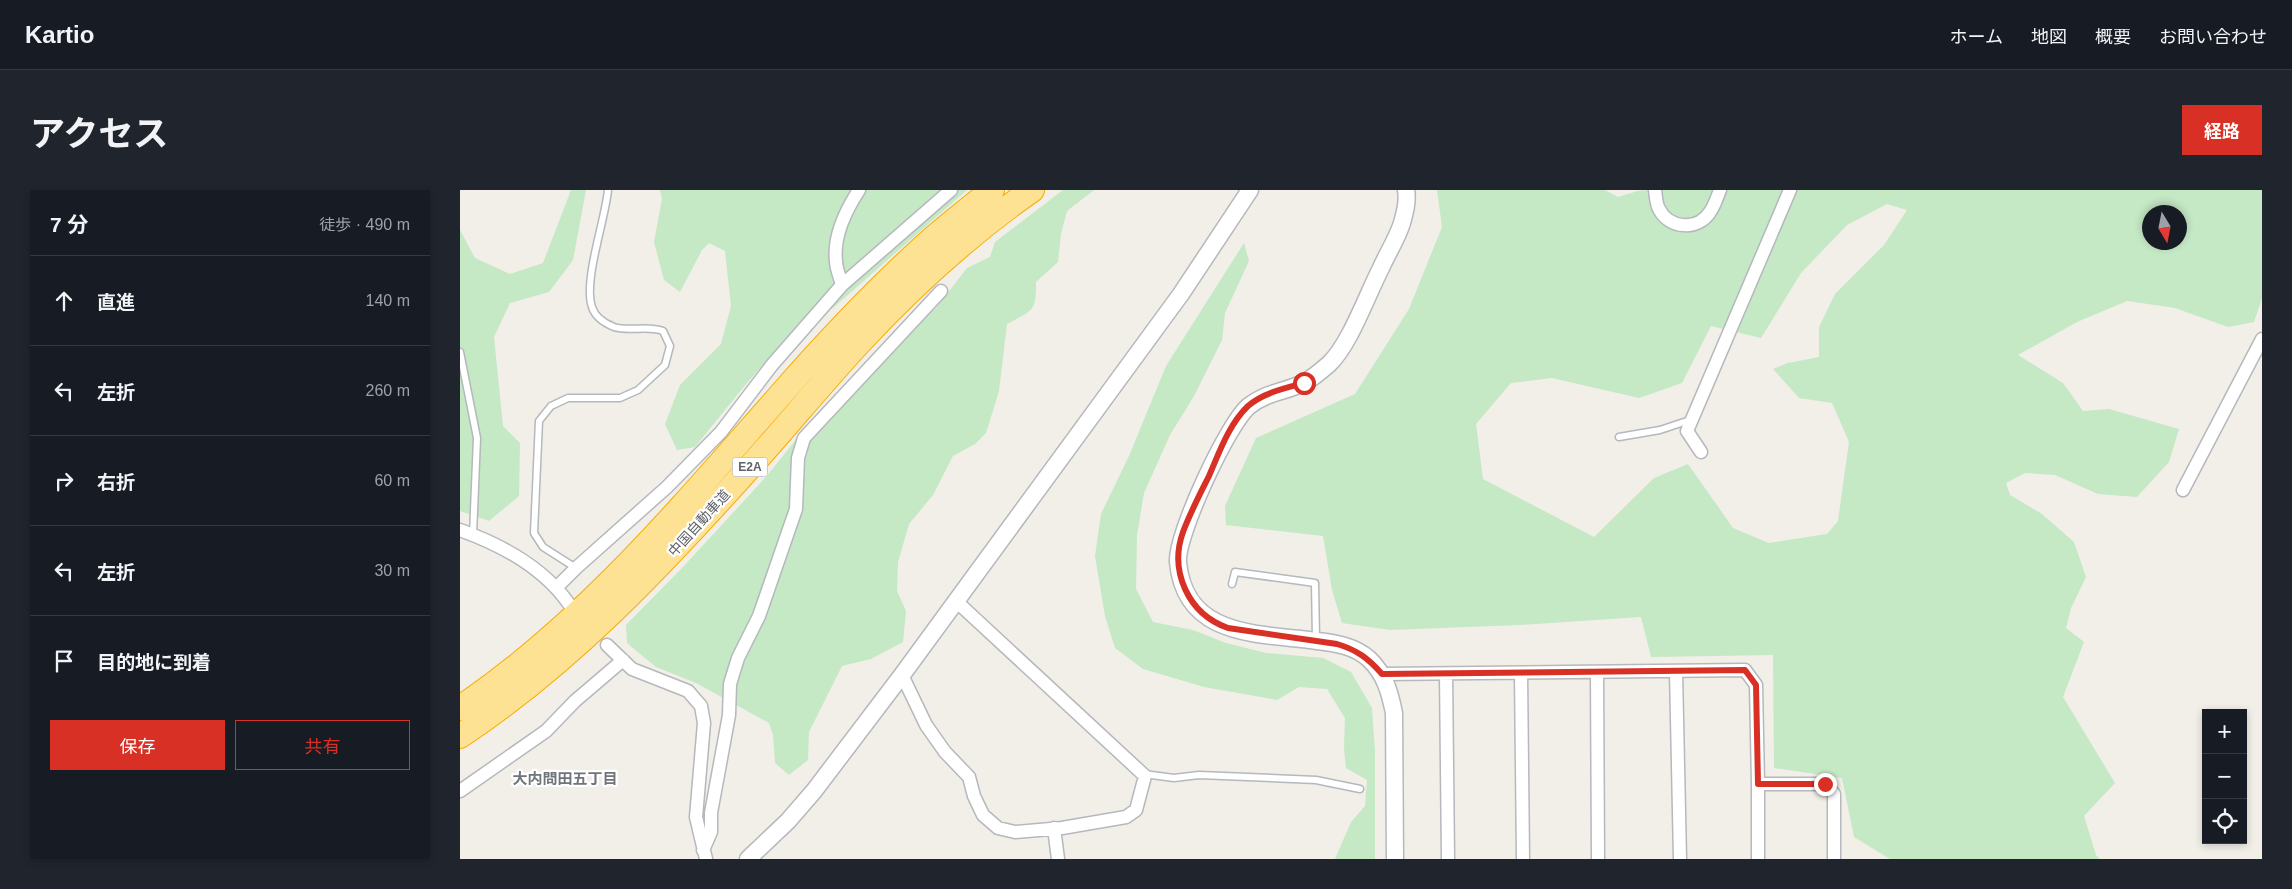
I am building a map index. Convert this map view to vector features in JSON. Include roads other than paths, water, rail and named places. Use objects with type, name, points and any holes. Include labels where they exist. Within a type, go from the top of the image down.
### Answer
[{"type":"highway","name":"中国自動車道","points":[[460,708],[521,663],[583,610],[647,546],[842,327],[920,250],[992,190]]},
{"type":"highway","name":"中国自動車道","points":[[460,736],[538,680],[599,626],[663,562],[859,342],[936,268],[1006,208],[1032,190]]},
{"type":"street","points":[[842,285],[836,261],[837,243],[845,214],[859,190]]},
{"type":"street","points":[[557,587],[667,487],[721,432],[772,365],[842,285],[951,190]]},
{"type":"street","points":[[748,859],[788,821],[814,791],[902,675],[1181,294],[1250,190]]},
{"type":"street","points":[[1395,859],[1394,713],[1390,692],[1382,674],[1369,659],[1354,649],[1316,640],[1228,628],[1217,624],[1196,608],[1186,592],[1180,576],[1178,559],[1183,533],[1226,438],[1237,419],[1248,406],[1262,396],[1304,383],[1317,374],[1340,351],[1401,225],[1407,199],[1406,190]]},
{"type":"street","points":[[1655,190],[1659,209],[1670,222],[1682,227],[1697,223],[1710,213],[1720,190]]},
{"type":"street","points":[[1701,452],[1687,431],[1790,190]]},
{"type":"street","points":[[704,854],[711,832],[711,813],[729,715],[730,684],[738,658],[759,616],[796,509],[798,458],[804,438],[941,291]]},
{"type":"street","points":[[2183,490],[2262,339]]},
{"type":"street","points":[[460,530],[520,557],[557,587],[569,604]]},
{"type":"street","points":[[902,675],[926,725],[944,752],[969,777],[974,796],[983,815],[998,828],[1015,832],[1054,828],[1126,817],[1136,810],[1145,776],[956,601]]},
{"type":"street","points":[[607,645],[632,669],[688,691],[701,706],[704,723],[696,817],[704,854]]},
{"type":"street","points":[[460,791],[546,731],[575,701],[623,660]]},
{"type":"street","points":[[1382,674],[1745,670],[1756,685],[1758,859]]},
{"type":"street","points":[[1676,671],[1680,859]]},
{"type":"street","points":[[1522,673],[1523,859]]},
{"type":"street","points":[[1597,673],[1598,859]]},
{"type":"street","points":[[1446,674],[1448,859]]},
{"type":"street","points":[[1758,784],[1825,784],[1834,794],[1834,859]]},
{"type":"street","points":[[1054,828],[1058,859]]},
{"type":"lane","points":[[576,568],[543,547],[534,533],[540,421],[550,406],[568,398],[620,398],[638,390],[665,365],[670,346],[663,331],[654,328],[616,328],[599,320],[592,307],[589,280],[608,190]]},
{"type":"lane","points":[[460,352],[476,438],[473,535]]},
{"type":"lane","points":[[1620,437],[1660,430],[1691,420]]},
{"type":"lane","points":[[1232,584],[1235,572],[1315,583],[1316,640]]},
{"type":"lane","points":[[1142,774],[1174,778],[1199,775],[1316,780],[1360,789]]},
{"type":"district","name":"大内問田五丁目","points":[[565,779]]}]
